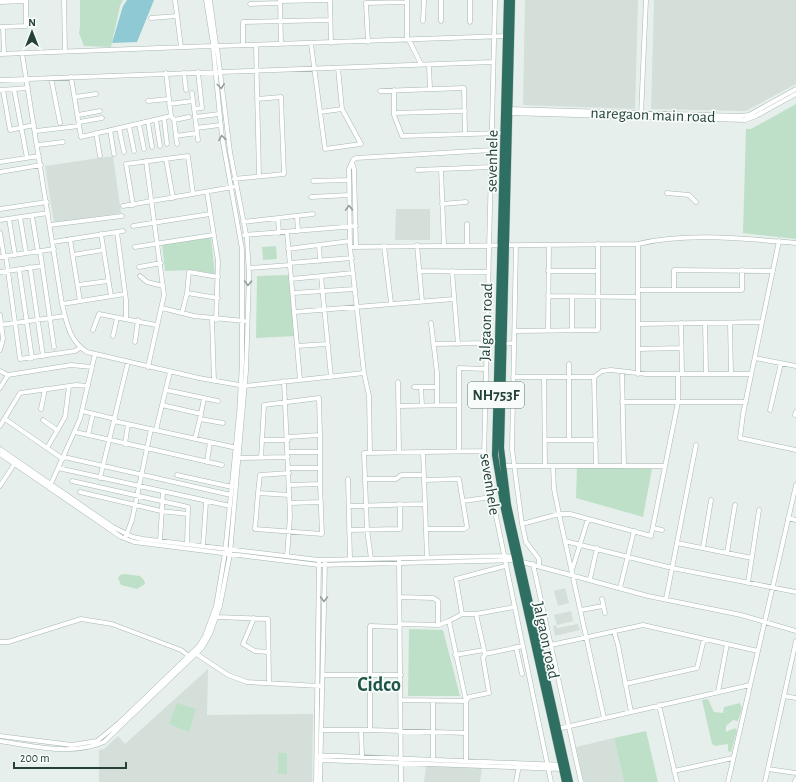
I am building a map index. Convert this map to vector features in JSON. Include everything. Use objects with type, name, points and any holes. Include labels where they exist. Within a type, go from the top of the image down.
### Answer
[{"type":"highway","name":"Jalgaon road","points":[[507,0],[503,245],[495,455],[502,502],[517,559],[556,730],[570,782]]},
{"type":"highway","name":"Jalgaon road","points":[[512,0],[506,111],[503,133],[503,344],[501,442],[502,466],[517,559]]},
{"type":"highway","name":"Jalgaon road","points":[[556,730],[564,782]]},
{"type":"street","points":[[0,2],[26,0],[26,26],[2,27],[2,54],[506,36]]},
{"type":"street","points":[[64,0],[65,51]]},
{"type":"street","points":[[175,0],[181,47]]},
{"type":"street","points":[[206,0],[214,46]]},
{"type":"street","points":[[210,0],[217,72],[230,152],[232,179]]},
{"type":"street","points":[[250,4],[280,1],[329,0],[331,43]]},
{"type":"street","points":[[424,0],[424,21]]},
{"type":"street","points":[[441,0],[441,21]]},
{"type":"street","points":[[470,0],[470,22]]},
{"type":"street","name":"sevenhele","points":[[495,0],[484,451],[505,566],[551,782]]},
{"type":"street","points":[[641,116],[646,0]]},
{"type":"street","points":[[280,1],[280,44]]},
{"type":"street","points":[[368,42],[366,4],[407,1],[408,40],[421,64]]},
{"type":"street","points":[[151,18],[177,16]]},
{"type":"street","points":[[243,45],[243,22],[330,20]]},
{"type":"street","points":[[311,44],[313,69],[325,149],[361,144],[342,109],[338,68]]},
{"type":"street","points":[[256,45],[258,176]]},
{"type":"street","points":[[22,53],[36,131],[62,304],[68,328],[76,345],[87,352],[95,354],[170,372],[242,386],[364,373]]},
{"type":"street","points":[[0,80],[494,62]]},
{"type":"street","points":[[429,65],[430,89]]},
{"type":"street","points":[[194,109],[202,108],[198,72]]},
{"type":"street","points":[[195,652],[202,648],[210,634],[220,606],[228,551],[238,448],[247,321],[248,268],[246,235],[220,125],[217,72]]},
{"type":"street","points":[[184,73],[186,90]]},
{"type":"street","points":[[166,74],[169,104],[177,144]]},
{"type":"street","points":[[71,77],[81,137],[164,118],[189,117]]},
{"type":"street","points":[[51,78],[60,123]]},
{"type":"street","points":[[28,88],[1,90],[10,130],[34,125]]},
{"type":"street","points":[[380,91],[464,88],[465,134]]},
{"type":"street","name":"naregaon main road","points":[[641,116],[744,116],[796,89]]},
{"type":"street","points":[[14,90],[27,158]]},
{"type":"street","points":[[394,90],[394,113],[402,136],[503,133]]},
{"type":"street","points":[[192,93],[198,140]]},
{"type":"street","points":[[75,97],[96,94]]},
{"type":"street","name":"naregaon main road","points":[[506,111],[745,120],[756,116],[796,94]]},
{"type":"street","points":[[232,179],[284,174],[281,98],[257,98]]},
{"type":"street","points":[[148,102],[169,99]]},
{"type":"street","points":[[169,104],[193,101]]},
{"type":"street","points":[[320,112],[342,109]]},
{"type":"street","points":[[78,114],[100,111]]},
{"type":"street","points":[[394,113],[465,111]]},
{"type":"street","points":[[195,117],[219,114]]},
{"type":"street","points":[[36,131],[79,124],[102,118]]},
{"type":"street","points":[[164,118],[167,144]]},
{"type":"street","points":[[156,120],[160,146]]},
{"type":"street","points":[[148,122],[152,147]]},
{"type":"street","points":[[139,124],[144,149]]},
{"type":"street","points":[[176,136],[220,125]]},
{"type":"street","points":[[129,126],[134,150]]},
{"type":"street","points":[[119,128],[124,152]]},
{"type":"street","points":[[110,130],[114,154]]},
{"type":"street","points":[[96,134],[100,156]]},
{"type":"street","points":[[38,145],[62,142]]},
{"type":"street","points":[[370,453],[369,396],[364,373],[350,247],[348,180],[351,163],[356,158],[492,150]]},
{"type":"street","points":[[0,162],[39,156]]},
{"type":"street","points":[[133,205],[126,164],[188,156],[193,194]]},
{"type":"street","points":[[166,159],[173,198]]},
{"type":"street","points":[[146,161],[161,263],[164,295],[162,308],[156,325],[148,367]]},
{"type":"street","points":[[351,163],[354,169],[356,246]]},
{"type":"street","points":[[0,172],[41,165]]},
{"type":"street","points":[[417,170],[491,167]]},
{"type":"street","points":[[441,169],[444,245]]},
{"type":"street","points":[[313,181],[348,180]]},
{"type":"street","points":[[123,206],[234,187]]},
{"type":"street","points":[[234,187],[241,236],[243,270],[242,386]]},
{"type":"street","points":[[207,192],[218,277],[218,298],[214,319],[214,381]]},
{"type":"street","points":[[667,193],[689,195],[696,202]]},
{"type":"street","points":[[311,197],[349,195]]},
{"type":"street","points":[[0,209],[47,202]]},
{"type":"street","points":[[442,204],[466,202]]},
{"type":"street","points":[[0,220],[48,213]]},
{"type":"street","points":[[133,226],[210,214]]},
{"type":"street","points":[[243,222],[313,214]]},
{"type":"street","points":[[32,216],[42,266],[54,347]]},
{"type":"street","points":[[50,225],[122,216]]},
{"type":"street","points":[[297,216],[298,231]]},
{"type":"street","points":[[20,217],[26,253]]},
{"type":"street","points":[[278,218],[279,233]]},
{"type":"street","points":[[9,219],[15,255]]},
{"type":"street","points":[[467,224],[467,245]]},
{"type":"street","points":[[241,236],[356,226]]},
{"type":"street","points":[[52,242],[123,231]]},
{"type":"street","points":[[117,232],[126,294],[126,318]]},
{"type":"street","points":[[287,232],[300,380]]},
{"type":"street","points":[[0,233],[3,257],[8,271],[20,360],[75,351],[80,348]]},
{"type":"street","points":[[101,234],[111,296]]},
{"type":"street","points":[[135,246],[213,235]]},
{"type":"street","points":[[350,247],[417,245],[638,244],[655,240],[676,238],[751,239],[796,243]]},
{"type":"street","points":[[70,239],[80,301]]},
{"type":"street","points":[[288,249],[350,241]]},
{"type":"street","points":[[779,242],[740,438],[796,450]]},
{"type":"street","points":[[515,330],[598,330],[598,244]]},
{"type":"street","points":[[638,244],[638,374]]},
{"type":"street","points":[[319,245],[320,261]]},
{"type":"street","points":[[417,245],[422,301]]},
{"type":"street","points":[[516,245],[512,449],[522,524],[526,542],[539,559],[539,565]]},
{"type":"street","points":[[548,330],[549,245]]},
{"type":"street","points":[[384,246],[391,303]]},
{"type":"street","points":[[3,257],[54,249]]},
{"type":"street","points":[[73,255],[103,250]]},
{"type":"street","points":[[248,268],[352,258]]},
{"type":"street","points":[[139,267],[161,263]]},
{"type":"street","points":[[0,272],[42,266]]},
{"type":"street","points":[[30,268],[43,356]]},
{"type":"street","points":[[19,269],[32,358]]},
{"type":"street","points":[[674,290],[674,270],[773,271]]},
{"type":"street","points":[[638,290],[742,290],[742,270]]},
{"type":"street","points":[[419,271],[489,272]]},
{"type":"street","points":[[452,271],[458,344]]},
{"type":"street","points":[[548,271],[598,271]]},
{"type":"street","points":[[182,313],[187,293],[189,272],[218,277]]},
{"type":"street","points":[[291,279],[353,273]]},
{"type":"street","points":[[140,276],[147,282],[163,286]]},
{"type":"street","points":[[321,276],[331,377]]},
{"type":"street","points":[[78,285],[108,281]]},
{"type":"street","points":[[293,293],[355,288]]},
{"type":"street","points":[[187,293],[218,298]]},
{"type":"street","points":[[62,304],[126,294]]},
{"type":"street","points":[[548,296],[638,297]]},
{"type":"street","points":[[572,297],[572,330]]},
{"type":"street","points":[[295,312],[454,299]]},
{"type":"street","points":[[162,308],[214,319],[247,321]]},
{"type":"street","points":[[93,330],[98,314],[138,320],[156,325]]},
{"type":"street","points":[[0,315],[0,350]]},
{"type":"street","points":[[1,325],[65,316]]},
{"type":"street","points":[[114,336],[117,318]]},
{"type":"street","points":[[135,342],[138,320]]},
{"type":"street","points":[[638,324],[762,322]]},
{"type":"street","points":[[431,323],[437,387],[437,405]]},
{"type":"street","points":[[522,524],[559,514],[570,514],[652,536],[678,402],[681,323]]},
{"type":"street","points":[[705,323],[706,374]]},
{"type":"street","points":[[730,323],[731,374]]},
{"type":"street","points":[[503,344],[514,343]]},
{"type":"street","points":[[297,346],[327,344]]},
{"type":"street","points":[[433,344],[486,344]]},
{"type":"street","points":[[638,349],[681,348]]},
{"type":"street","points":[[49,486],[75,432],[82,412],[95,354]]},
{"type":"street","points":[[755,358],[796,366]]},
{"type":"street","points":[[100,478],[128,362]]},
{"type":"street","points":[[770,410],[781,363]]},
{"type":"street","points":[[569,364],[569,440]]},
{"type":"street","points":[[0,371],[8,375],[71,365],[92,367]]},
{"type":"street","points":[[459,451],[459,368],[486,368]]},
{"type":"street","points":[[513,377],[594,377],[602,371],[622,371],[638,374],[752,374]]},
{"type":"street","points":[[622,371],[624,465]]},
{"type":"street","points":[[156,430],[170,372]]},
{"type":"street","points":[[0,388],[8,375]]},
{"type":"street","points":[[544,377],[545,466]]},
{"type":"street","points":[[594,377],[596,466]]},
{"type":"street","points":[[284,381],[290,503],[287,556]]},
{"type":"street","points":[[398,382],[399,452]]},
{"type":"street","points":[[0,426],[20,394],[69,386],[88,386]]},
{"type":"street","points":[[47,448],[65,417],[69,386]]},
{"type":"street","points":[[414,387],[437,387]]},
{"type":"street","points":[[421,387],[422,406]]},
{"type":"street","points":[[41,409],[44,389]]},
{"type":"street","points":[[166,390],[218,401]]},
{"type":"street","points":[[195,438],[204,398]]},
{"type":"street","points":[[260,458],[264,404],[319,398],[322,534],[255,530],[260,475],[289,474]]},
{"type":"street","points":[[622,402],[746,402]]},
{"type":"street","points":[[162,405],[201,414]]},
{"type":"street","points":[[399,406],[458,405]]},
{"type":"street","points":[[82,412],[128,424],[238,448]]},
{"type":"street","points":[[88,435],[93,414]]},
{"type":"street","points":[[4,418],[63,458],[231,495]]},
{"type":"street","points":[[200,419],[223,423]]},
{"type":"street","points":[[43,420],[57,430]]},
{"type":"street","points":[[125,444],[128,424]]},
{"type":"street","points":[[125,538],[151,429]]},
{"type":"street","points":[[75,432],[222,465]]},
{"type":"street","points":[[262,440],[320,435]]},
{"type":"street","points":[[545,440],[596,440]]},
{"type":"street","points":[[207,462],[210,442]]},
{"type":"street","points":[[666,599],[696,445]]},
{"type":"street","points":[[0,449],[49,486],[125,538],[153,545],[287,556],[319,562],[325,565],[427,557],[517,559],[573,573],[590,580],[620,588],[796,630]]},
{"type":"street","points":[[371,559],[367,529],[364,454],[484,451]]},
{"type":"street","points":[[237,458],[260,458],[320,452]]},
{"type":"street","points":[[423,452],[427,557]]},
{"type":"street","points":[[0,454],[16,462]]},
{"type":"street","points":[[0,741],[72,747],[96,746],[104,742],[195,652],[205,636],[214,610],[228,551],[231,495],[237,458]]},
{"type":"street","points":[[0,486],[16,462]]},
{"type":"street","points":[[502,466],[665,466]]},
{"type":"street","points":[[553,466],[554,489],[559,514],[604,718]]},
{"type":"street","points":[[58,468],[206,502],[230,506]]},
{"type":"street","points":[[289,468],[320,468]]},
{"type":"street","points":[[177,475],[232,487]]},
{"type":"street","points":[[365,479],[396,479],[402,476],[459,479],[466,529],[426,529]]},
{"type":"street","points":[[348,479],[350,559]]},
{"type":"street","points":[[72,481],[188,508],[187,544]]},
{"type":"street","points":[[289,485],[320,484]]},
{"type":"street","points":[[728,782],[796,485]]},
{"type":"street","points":[[49,486],[114,527],[127,534],[143,539],[319,562],[325,560],[350,559],[399,560],[504,558]]},
{"type":"street","points":[[80,492],[161,511],[188,514]]},
{"type":"street","points":[[160,541],[163,492]]},
{"type":"street","points":[[258,493],[289,495]]},
{"type":"street","points":[[463,501],[492,497]]},
{"type":"street","points":[[703,548],[711,500]]},
{"type":"street","points":[[203,546],[206,502]]},
{"type":"street","points":[[290,503],[321,502]]},
{"type":"street","points":[[349,530],[400,529],[400,504]]},
{"type":"street","points":[[349,506],[425,504]]},
{"type":"street","points":[[727,553],[736,505]]},
{"type":"street","points":[[748,582],[760,510]]},
{"type":"street","points":[[573,573],[588,518]]},
{"type":"street","points":[[788,518],[796,520]]},
{"type":"street","points":[[653,528],[662,530]]},
{"type":"street","points":[[620,588],[634,531]]},
{"type":"street","points":[[565,541],[672,568],[796,592]]},
{"type":"street","points":[[677,543],[752,558]]},
{"type":"street","points":[[590,580],[597,548]]},
{"type":"street","points":[[316,782],[320,758],[320,686],[323,675],[325,560]]},
{"type":"street","points":[[399,560],[401,782]]},
{"type":"street","points":[[319,562],[320,782]]},
{"type":"street","points":[[533,564],[580,782]]},
{"type":"street","points":[[462,614],[456,579],[505,566]]},
{"type":"street","points":[[400,597],[433,598],[438,601],[438,625]]},
{"type":"street","points":[[602,599],[605,613]]},
{"type":"street","points":[[581,610],[603,606]]},
{"type":"street","points":[[370,730],[370,626],[438,625],[462,614],[476,614],[514,607]]},
{"type":"street","points":[[401,700],[466,701],[469,697],[489,693],[483,662],[484,652],[476,614]]},
{"type":"street","points":[[216,617],[268,619],[269,682]]},
{"type":"street","points":[[254,618],[243,644],[255,651],[269,652]]},
{"type":"street","points":[[0,642],[8,642],[81,619],[112,624],[181,650],[190,657]]},
{"type":"street","points":[[449,621],[466,701],[466,763]]},
{"type":"street","points":[[551,645],[643,625],[758,651]]},
{"type":"street","points":[[614,632],[618,645],[631,712]]},
{"type":"street","points":[[625,684],[697,668],[704,639]]},
{"type":"street","points":[[765,782],[796,641]]},
{"type":"street","points":[[718,692],[727,644]]},
{"type":"street","points":[[456,655],[523,646]]},
{"type":"street","points":[[516,647],[522,674]]},
{"type":"street","points":[[195,652],[228,675],[247,682],[269,682],[320,686]]},
{"type":"street","points":[[323,675],[401,675]]},
{"type":"street","points":[[556,730],[750,685]]},
{"type":"street","points":[[784,696],[796,698]]},
{"type":"street","points":[[433,701],[433,759]]},
{"type":"street","points":[[659,705],[677,782]]},
{"type":"street","points":[[321,730],[466,733]]},
{"type":"street","points":[[362,730],[362,756]]},
{"type":"street","points":[[0,736],[72,747]]},
{"type":"street","points":[[320,758],[362,756],[402,760],[433,759],[466,763]]},
{"type":"street","points":[[320,758],[561,767]]},
{"type":"street","points":[[674,771],[733,758]]},
{"type":"street","points":[[516,782],[519,765]]},
{"type":"street","points":[[768,769],[796,773]]},
{"type":"shaded area","points":[[525,0],[638,0],[635,109],[523,105]]},
{"type":"shaded area","points":[[654,0],[796,0],[796,84],[746,111],[651,109]]},
{"type":"shaded area","points":[[113,156],[121,213],[54,223],[45,166]]},
{"type":"shaded area","points":[[396,209],[430,209],[430,240],[395,240]]},
{"type":"shaded area","points":[[565,588],[569,603],[558,606],[554,591]]},
{"type":"shaded area","points":[[571,611],[573,621],[557,625],[554,615]]},
{"type":"shaded area","points":[[578,624],[580,630],[555,636],[553,626],[556,625],[557,628]]},
{"type":"shaded area","points":[[208,669],[207,715],[313,714],[312,782],[99,782],[99,750],[104,749],[118,736],[125,744]]},
{"type":"shaded area","points":[[614,738],[624,782],[584,782],[576,747]]},
{"type":"shaded area","points":[[426,766],[482,768],[480,782],[424,782]]},
{"type":"green space","points":[[80,0],[123,0],[120,6],[111,47],[84,46],[79,33]]},
{"type":"green space","points":[[796,104],[796,239],[743,233],[746,129],[751,129]]},
{"type":"green space","points":[[211,237],[215,274],[193,270],[165,271],[162,244]]},
{"type":"green space","points":[[276,246],[277,259],[263,260],[262,247]]},
{"type":"green space","points":[[289,275],[295,336],[256,338],[257,276]]},
{"type":"green space","points":[[577,467],[652,469],[643,517],[576,498]]},
{"type":"green space","points":[[120,575],[140,576],[144,580],[145,584],[137,589],[121,585],[118,578]]},
{"type":"green space","points":[[409,629],[443,630],[460,696],[408,696]]},
{"type":"green space","points":[[708,699],[714,712],[723,713],[724,707],[740,703],[742,708],[738,721],[733,720],[726,726],[726,732],[735,728],[737,731],[731,752],[728,751],[727,744],[715,746],[712,744],[702,700]]},
{"type":"green space","points":[[177,703],[196,709],[189,732],[169,724]]},
{"type":"green space","points":[[646,731],[658,782],[624,782],[614,738]]},
{"type":"green space","points":[[278,753],[287,753],[287,774],[278,774]]},
{"type":"water","points":[[127,0],[154,0],[137,42],[112,43],[123,6]]},
{"type":"district","name":"Cidco","points":[[379,684]]}]
